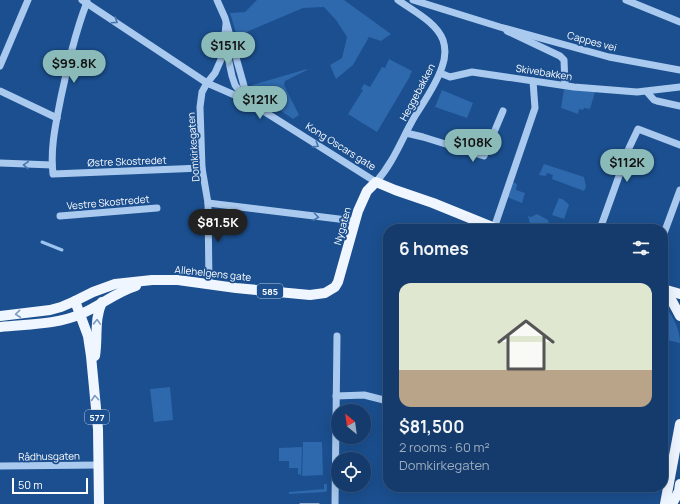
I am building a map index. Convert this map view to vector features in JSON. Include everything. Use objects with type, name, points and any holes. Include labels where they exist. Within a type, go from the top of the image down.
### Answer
[{"type":"main road","name":"Kong Oscars gate","points":[[376,182],[485,224]]},
{"type":"main road","name":"Nygaten","points":[[338,282],[355,221],[364,196],[376,182]]},
{"type":"main road","name":"Allehelgens gate","points":[[0,328],[49,323],[81,314],[125,289],[152,280]]},
{"type":"main road","name":"Allehelgens gate","points":[[75,302],[93,292],[115,284],[152,280],[178,280],[236,288],[310,295],[325,293],[335,287],[338,282]]},
{"type":"main road","points":[[668,291],[680,294]]},
{"type":"main road","points":[[668,295],[680,316]]},
{"type":"main road","name":"577","points":[[75,302],[81,314],[88,336],[98,429],[99,504]]},
{"type":"main road","points":[[0,316],[50,310],[75,302]]},
{"type":"main road","points":[[49,323],[75,302]]},
{"type":"main road","name":"577","points":[[92,370],[97,343],[96,320],[102,302]]},
{"type":"main road","points":[[668,488],[680,424]]},
{"type":"main road","points":[[672,504],[679,491],[680,484]]},
{"type":"main road","points":[[665,504],[667,492]]},
{"type":"street","points":[[0,66],[28,0]]},
{"type":"street","points":[[217,0],[223,11],[246,93],[246,100]]},
{"type":"street","name":"Heggebakken","points":[[376,182],[388,168],[440,73],[445,49],[441,35],[433,25],[398,0]]},
{"type":"street","name":"Cappes vei","points":[[413,0],[500,27],[609,57],[680,70]]},
{"type":"street","points":[[626,0],[680,22]]},
{"type":"street","points":[[0,163],[52,165],[52,147],[57,118],[70,54],[84,1]]},
{"type":"street","name":"Kong Oscars gate","points":[[84,1],[207,83],[246,100],[376,182]]},
{"type":"street","points":[[226,24],[225,40],[232,76],[235,85],[246,100]]},
{"type":"street","name":"Cappes vei","points":[[500,27],[522,39],[560,56],[564,60],[564,85]]},
{"type":"street","name":"Domkirkegaten","points":[[209,284],[208,203],[202,168],[200,107],[202,92],[215,73],[223,55],[225,40]]},
{"type":"street","name":"Skivebakken","points":[[440,73],[450,77],[472,72],[605,90],[647,92],[680,87]]},
{"type":"street","points":[[496,224],[535,108],[533,81]]},
{"type":"street","points":[[0,91],[57,118]]},
{"type":"street","name":"Skivebakken","points":[[647,92],[654,100],[680,106]]},
{"type":"street","points":[[406,134],[422,137],[484,156],[503,111]]},
{"type":"street","points":[[602,224],[629,148],[638,129],[680,145]]},
{"type":"street","name":"Østre Skostredet","points":[[52,165],[53,174],[202,168]]},
{"type":"street","points":[[667,224],[680,190]]},
{"type":"street","points":[[208,203],[265,210],[300,218],[355,221]]},
{"type":"street","name":"Vestre Skostredet","points":[[60,216],[157,208]]},
{"type":"street","points":[[265,210],[265,218]]},
{"type":"street","points":[[335,504],[337,336]]},
{"type":"street","points":[[336,396],[364,395],[383,401]]},
{"type":"street","name":"Rådhusgaten","points":[[0,466],[99,465]]},
{"type":"shaded area","points":[[257,0],[344,0],[391,34],[381,41],[369,37],[353,65],[336,79],[330,65],[342,58],[347,37],[336,20],[324,7],[303,8],[237,36],[230,13],[245,12]]},
{"type":"shaded area","points":[[389,59],[412,71],[377,132],[348,114],[363,90],[361,89],[364,84],[370,87],[382,67],[385,68]]},
{"type":"shaded area","points":[[307,69],[285,81],[284,85],[299,115],[293,119],[254,93],[252,85]]},
{"type":"shaded area","points":[[564,89],[595,92],[590,109],[579,109],[578,114],[561,108]]},
{"type":"shaded area","points":[[442,90],[473,103],[467,118],[435,107]]},
{"type":"shaded area","points":[[544,164],[584,177],[586,187],[584,191],[552,179],[553,175],[547,173],[546,176],[539,175]]},
{"type":"shaded area","points":[[513,182],[517,184],[516,190],[525,193],[522,203],[507,197]]},
{"type":"shaded area","points":[[559,198],[564,200],[569,205],[564,219],[552,215]]},
{"type":"shaded area","points":[[537,214],[548,220],[549,224],[530,224],[528,216],[531,217]]},
{"type":"shaded area","points":[[668,311],[679,332],[680,343],[668,340]]},
{"type":"shaded area","points":[[170,387],[173,420],[154,422],[150,389]]},
{"type":"shaded area","points":[[303,442],[322,442],[323,475],[302,476]]},
{"type":"shaded area","points":[[302,447],[301,475],[298,474],[298,468],[289,468],[289,461],[279,461],[279,448]]},
{"type":"shaded area","points":[[324,484],[327,484],[327,491],[325,492],[289,494],[289,492],[324,489]]},
{"type":"waterway","points":[[42,242],[62,250]]},
{"type":"tram line","points":[[300,504],[319,504]]}]
